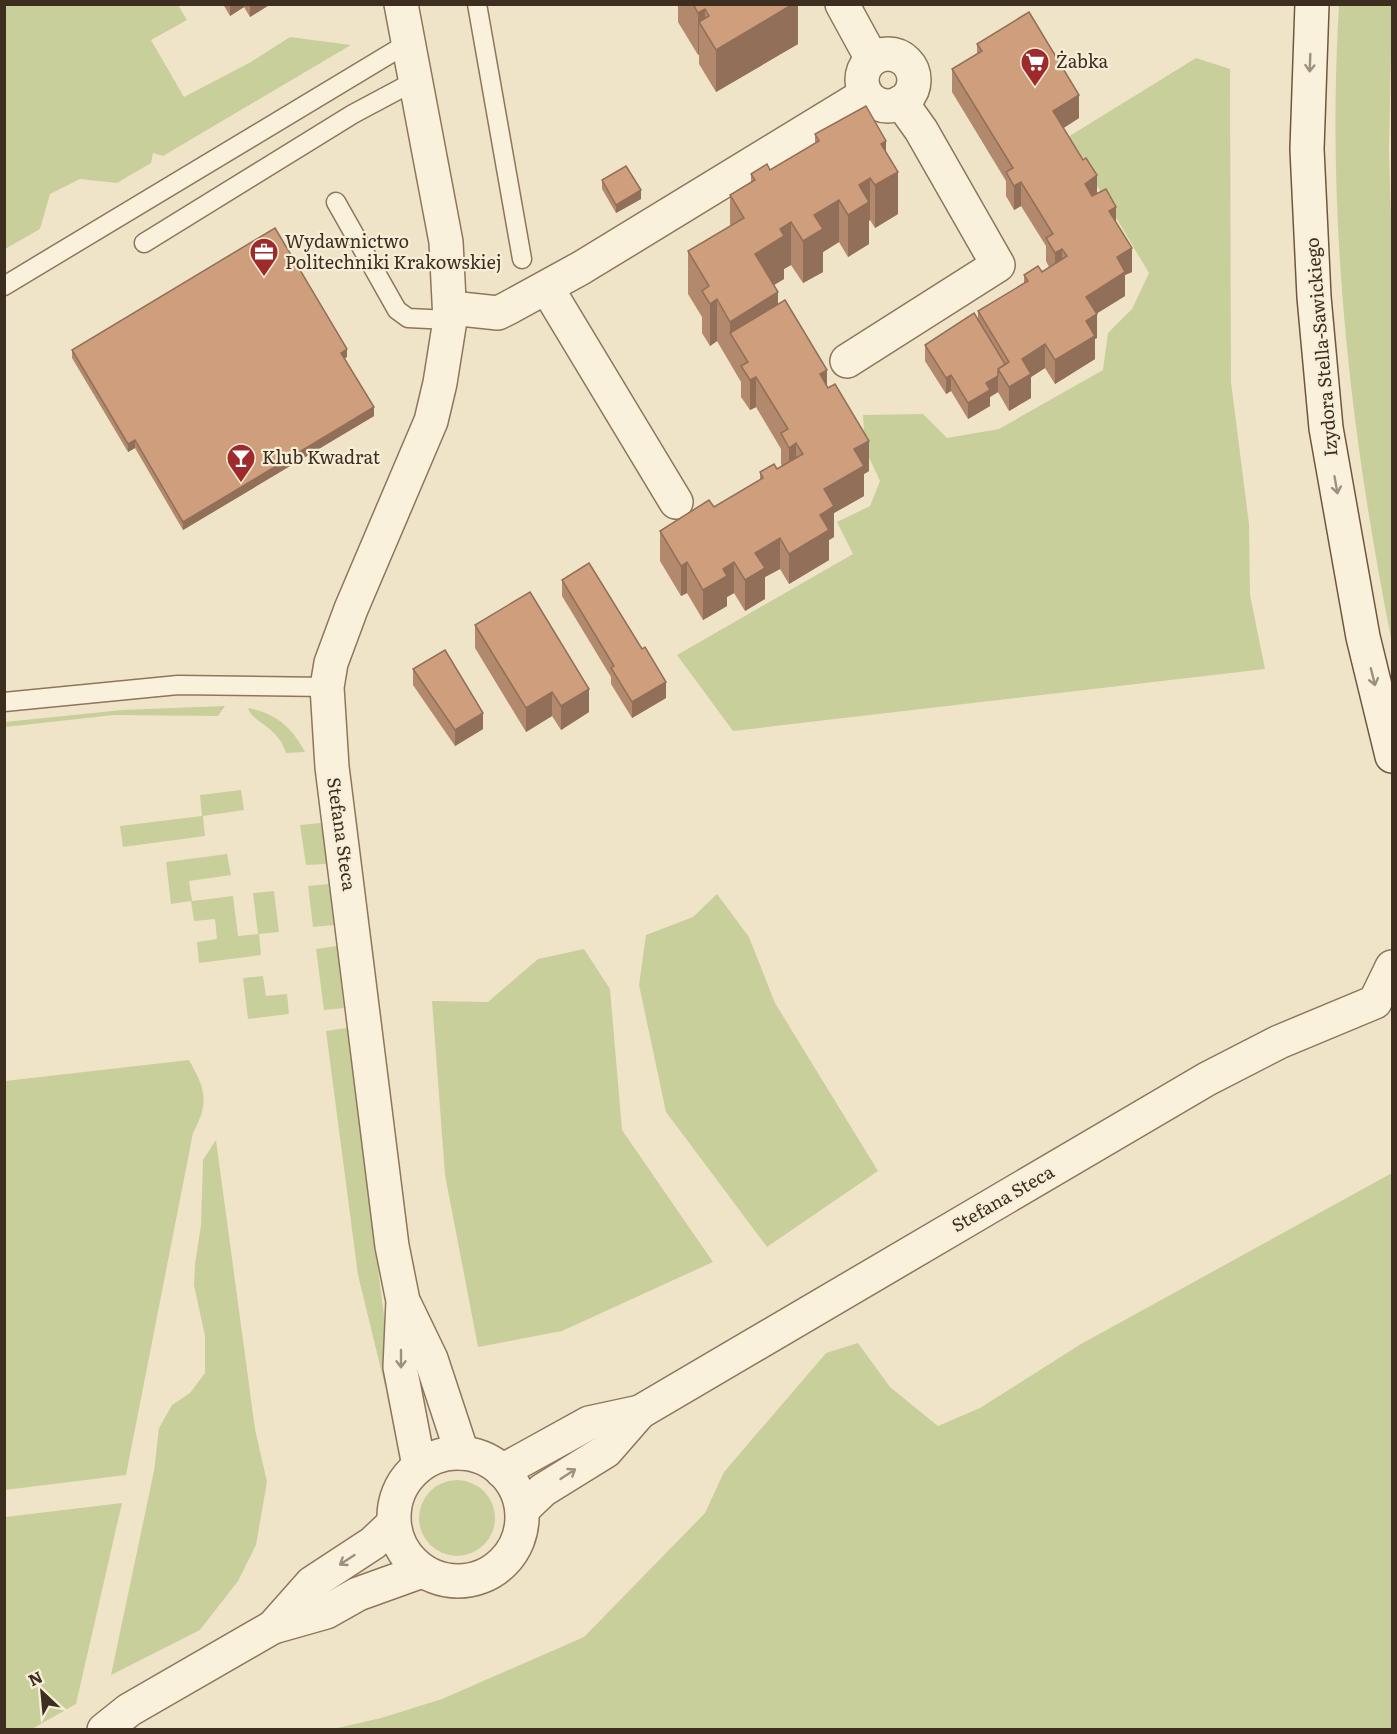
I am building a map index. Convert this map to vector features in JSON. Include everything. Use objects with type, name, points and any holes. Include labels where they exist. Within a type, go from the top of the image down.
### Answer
[{"type":"street","name":"Stefana Steca","points":[[401,4],[413,82],[446,242],[450,314],[440,383],[431,421],[347,619],[327,687],[332,767],[392,1246],[403,1301],[400,1367],[419,1466]]},
{"type":"street","points":[[842,4],[872,59]]},
{"type":"street","name":"Izydora Stella-Sawickiego","points":[[1312,4],[1307,149],[1314,297],[1326,428],[1363,637],[1392,756]]},
{"type":"street","points":[[891,54],[908,63],[914,81],[910,93],[901,102],[882,105],[866,94],[862,75],[872,59],[891,54]]},
{"type":"street","points":[[450,314],[498,313],[548,288],[866,94]]},
{"type":"street","points":[[847,361],[998,265],[921,130],[901,102]]},
{"type":"street","points":[[548,288],[676,502]]},
{"type":"street","name":"Stefana Steca","points":[[522,1510],[543,1490],[606,1451],[640,1412],[740,1352],[1234,1064],[1384,1006],[1392,968]]},
{"type":"street","name":"Stefana Steca","points":[[403,1301],[431,1359],[462,1453]]},
{"type":"street","name":"Stefana Steca","points":[[502,1471],[589,1423],[640,1412]]},
{"type":"street","points":[[447,1453],[462,1453],[484,1458],[502,1471],[512,1482],[522,1510],[521,1531],[513,1550],[500,1566],[482,1578],[462,1582],[441,1580],[422,1571],[408,1559],[398,1543],[393,1524],[395,1502],[404,1481],[419,1466],[447,1453]]},
{"type":"street","points":[[273,1627],[312,1583],[373,1544],[393,1524]]},
{"type":"street","points":[[104,1730],[129,1710],[273,1627],[326,1612],[358,1594],[422,1571]]},
{"type":"lane","points":[[477,4],[522,259]]},
{"type":"lane","points":[[4,286],[408,43]]},
{"type":"lane","points":[[144,243],[353,114],[413,82]]},
{"type":"lane","points":[[336,202],[397,310],[408,318],[450,314]]},
{"type":"lane","points":[[4,702],[178,685],[327,687]]},
{"type":"green space","points":[[4,5],[178,5],[187,20],[151,40],[184,97],[251,62],[290,37],[351,45],[163,156],[153,153],[151,163],[117,183],[80,179],[50,194],[40,229],[5,249]]},
{"type":"green space","points":[[1339,5],[1392,5],[1389,152],[1392,244],[1392,643],[1364,485],[1345,326],[1336,165]]},
{"type":"green space","points":[[1196,58],[1230,69],[1231,382],[1249,524],[1250,595],[1265,669],[733,731],[677,655],[853,554],[837,522],[870,506],[880,481],[865,449],[863,415],[923,414],[947,438],[999,429],[1103,370],[1108,333],[1132,309],[1149,273],[1068,137]]},
{"type":"green space","points":[[225,706],[218,716],[114,715],[5,727],[5,722],[122,710]]},
{"type":"green space","points":[[248,708],[266,713],[282,722],[305,752],[286,753],[277,736],[255,718]]},
{"type":"green space","points":[[241,790],[244,810],[203,816],[205,836],[123,847],[120,826],[202,816],[200,795]]},
{"type":"green space","points":[[321,823],[327,864],[306,865],[300,825]]},
{"type":"green space","points":[[227,854],[231,875],[189,881],[192,901],[233,896],[238,936],[258,934],[253,893],[274,891],[279,932],[259,934],[261,955],[199,963],[197,942],[217,939],[215,919],[194,921],[191,901],[171,904],[166,862]]},
{"type":"green space","points":[[329,884],[334,925],[313,927],[308,886]]},
{"type":"green space","points":[[717,894],[749,937],[775,1003],[878,1171],[767,1247],[666,1112],[639,985],[646,935],[693,917]]},
{"type":"green space","points":[[337,946],[344,1008],[324,1010],[316,949]]},
{"type":"green space","points":[[584,949],[610,989],[622,1130],[713,1262],[562,1331],[478,1347],[445,1175],[432,1001],[488,1002],[538,959]]},
{"type":"green space","points":[[263,976],[266,996],[287,994],[289,1014],[248,1019],[243,978]]},
{"type":"green space","points":[[347,1028],[393,1385],[385,1386],[358,1275],[326,1031]]},
{"type":"green space","points":[[189,1060],[202,1087],[202,1112],[193,1133],[126,1475],[5,1490],[5,1081]]},
{"type":"green space","points":[[216,1140],[255,1429],[267,1482],[256,1545],[238,1581],[200,1630],[111,1675],[154,1471],[159,1428],[172,1405],[190,1393],[205,1373],[205,1336],[194,1285],[201,1225],[203,1160]]},
{"type":"green space","points":[[1392,1173],[1392,1729],[333,1729],[381,1718],[442,1699],[584,1637],[705,1513],[724,1472],[826,1353],[858,1343],[890,1387],[938,1426],[980,1408],[1081,1344]]},
{"type":"green space","points":[[465,1480],[478,1486],[489,1497],[495,1510],[493,1533],[478,1550],[465,1556],[449,1556],[436,1550],[421,1533],[419,1510],[425,1497],[442,1482]]},
{"type":"green space","points":[[122,1503],[76,1704],[32,1729],[5,1729],[5,1517]]},
{"type":"building","points":[[693,4],[793,4],[716,50],[699,22],[709,16],[705,9],[698,13]]},
{"type":"building","points":[[1029,12],[1079,95],[1053,111],[1083,160],[1086,158],[1097,175],[1085,184],[1092,196],[1106,189],[1116,207],[1109,211],[1132,248],[1117,257],[1125,272],[1086,297],[1097,314],[1086,321],[1095,336],[1055,360],[1045,344],[1022,359],[1031,374],[1009,387],[998,369],[1009,362],[978,311],[1028,281],[1024,275],[1038,266],[1042,272],[1067,256],[1062,249],[1055,253],[1046,238],[1053,234],[1021,182],[1014,186],[1006,172],[1013,168],[952,69],[982,51],[977,44]]},
{"type":"building","points":[[866,106],[886,141],[881,144],[898,172],[875,185],[870,178],[859,185],[869,202],[848,215],[839,200],[814,215],[823,229],[803,241],[791,222],[780,229],[784,236],[755,254],[778,292],[730,322],[717,299],[710,304],[702,291],[709,286],[688,251],[744,218],[730,195],[755,180],[751,174],[767,164],[770,170],[819,141],[815,134]]},
{"type":"building","points":[[626,166],[641,190],[616,205],[602,180]]},
{"type":"building","points":[[275,228],[347,349],[341,353],[374,407],[183,522],[135,440],[128,444],[72,350]]},
{"type":"building","points":[[785,300],[827,370],[820,374],[828,388],[835,384],[869,441],[854,449],[864,466],[824,489],[834,506],[820,515],[829,530],[789,554],[780,538],[755,553],[765,568],[745,580],[734,562],[723,569],[727,576],[703,590],[687,562],[681,566],[660,531],[709,500],[714,507],[763,478],[760,472],[774,464],[777,469],[803,454],[796,443],[789,448],[781,433],[788,429],[756,377],[750,380],[741,366],[748,362],[730,333]]},
{"type":"building","points":[[974,313],[1005,364],[998,369],[998,376],[986,383],[990,390],[968,403],[951,375],[946,378],[925,345]]},
{"type":"building","points":[[589,563],[642,649],[645,647],[666,682],[632,702],[611,668],[614,666],[562,580]]},
{"type":"building","points":[[530,592],[589,689],[561,706],[552,692],[526,708],[475,625]]},
{"type":"building","points":[[445,650],[483,713],[455,730],[413,669]]},
{"type":"place","name":"Żabka","points":[[1035,88]]},
{"type":"place","name":"Wydawnictwo Politechniki Krakowskiej","points":[[264,278]]},
{"type":"place","name":"Klub Kwadrat","points":[[241,484]]}]
